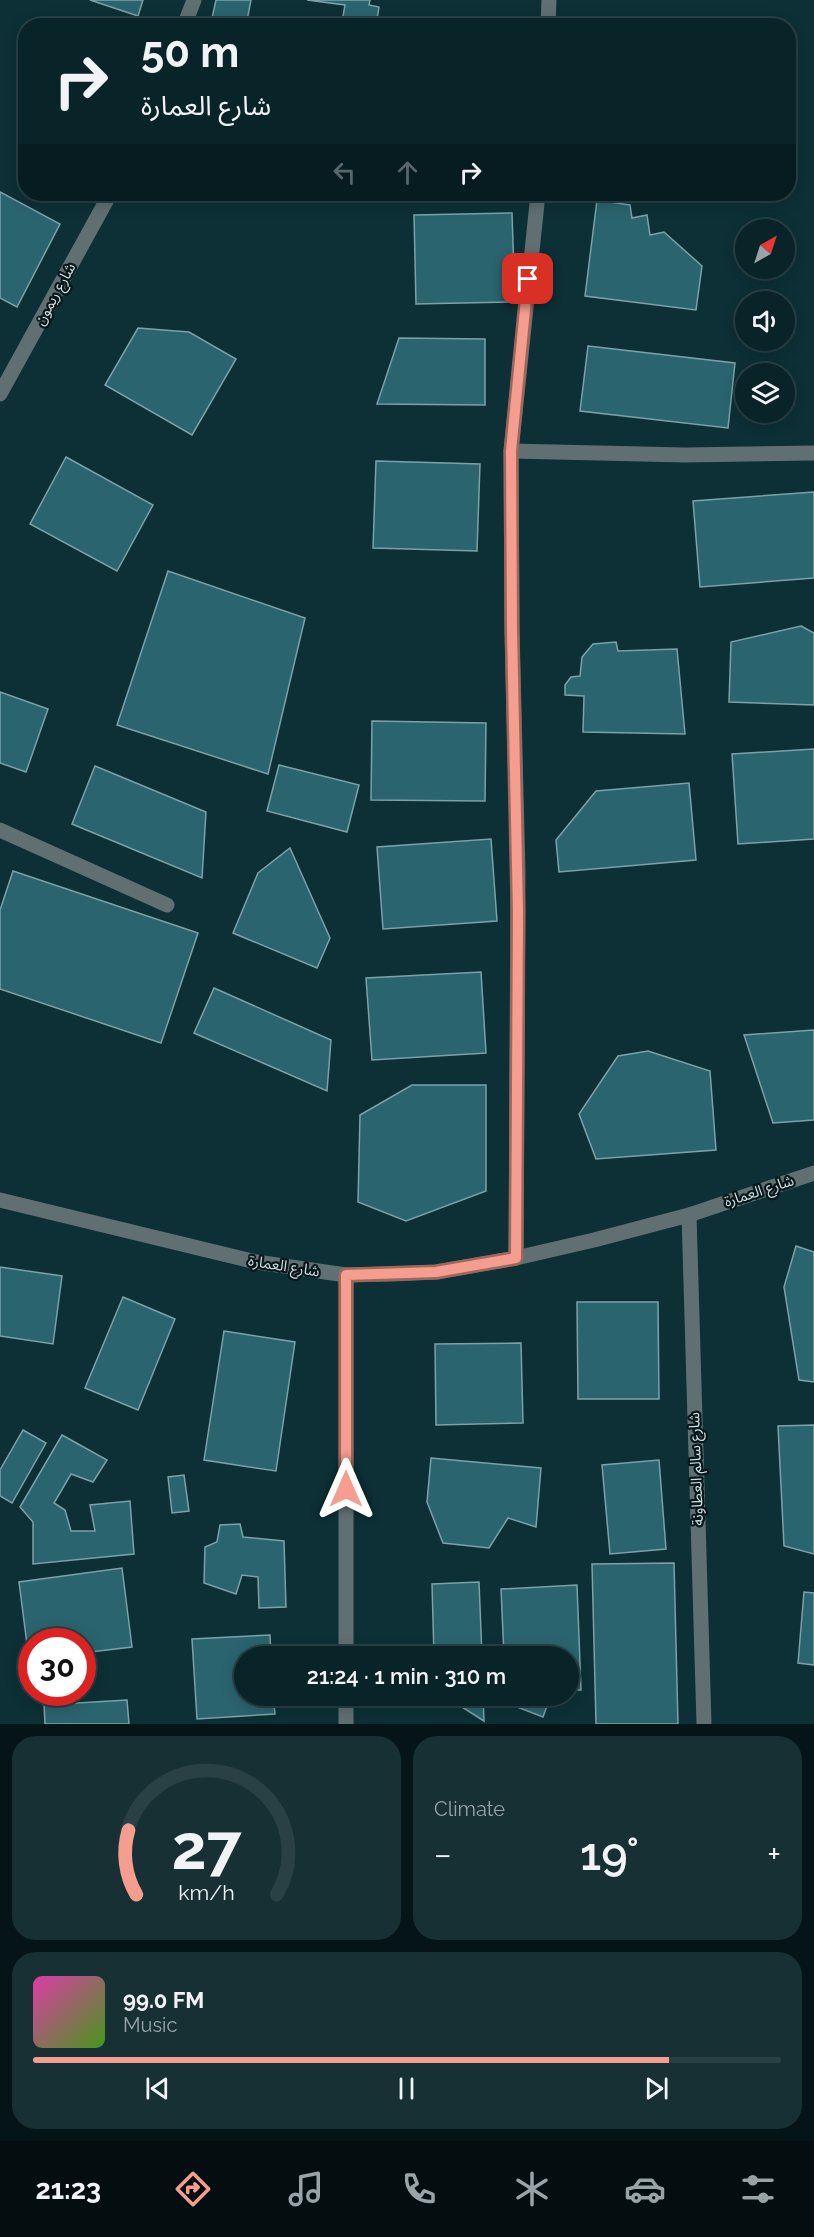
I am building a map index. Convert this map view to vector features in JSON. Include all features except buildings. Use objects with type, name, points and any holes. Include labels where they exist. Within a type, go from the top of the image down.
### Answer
[{"type":"street","points":[[187,18],[194,0]]},
{"type":"street","points":[[548,18],[549,0]]},
{"type":"street","name":"شارع ريمون","points":[[0,394],[4,375],[106,201]]},
{"type":"street","points":[[516,1258],[519,960],[512,630],[511,451],[537,201]]},
{"type":"street","points":[[511,451],[685,455],[814,453]]},
{"type":"street","points":[[0,830],[167,905]]},
{"type":"street","name":"شارع العمارة","points":[[0,1200],[256,1262],[346,1275],[436,1272],[516,1258],[689,1215],[814,1173]]},
{"type":"street","name":"شارع سالم العطاونة","points":[[689,1215],[704,1724]]},
{"type":"street","points":[[346,1275],[346,1646]]},
{"type":"street","points":[[346,1706],[346,1724]]},
{"type":"route","points":[[346,1489],[346,1275],[436,1272],[516,1258],[519,971],[511,451],[528,279]]}]
